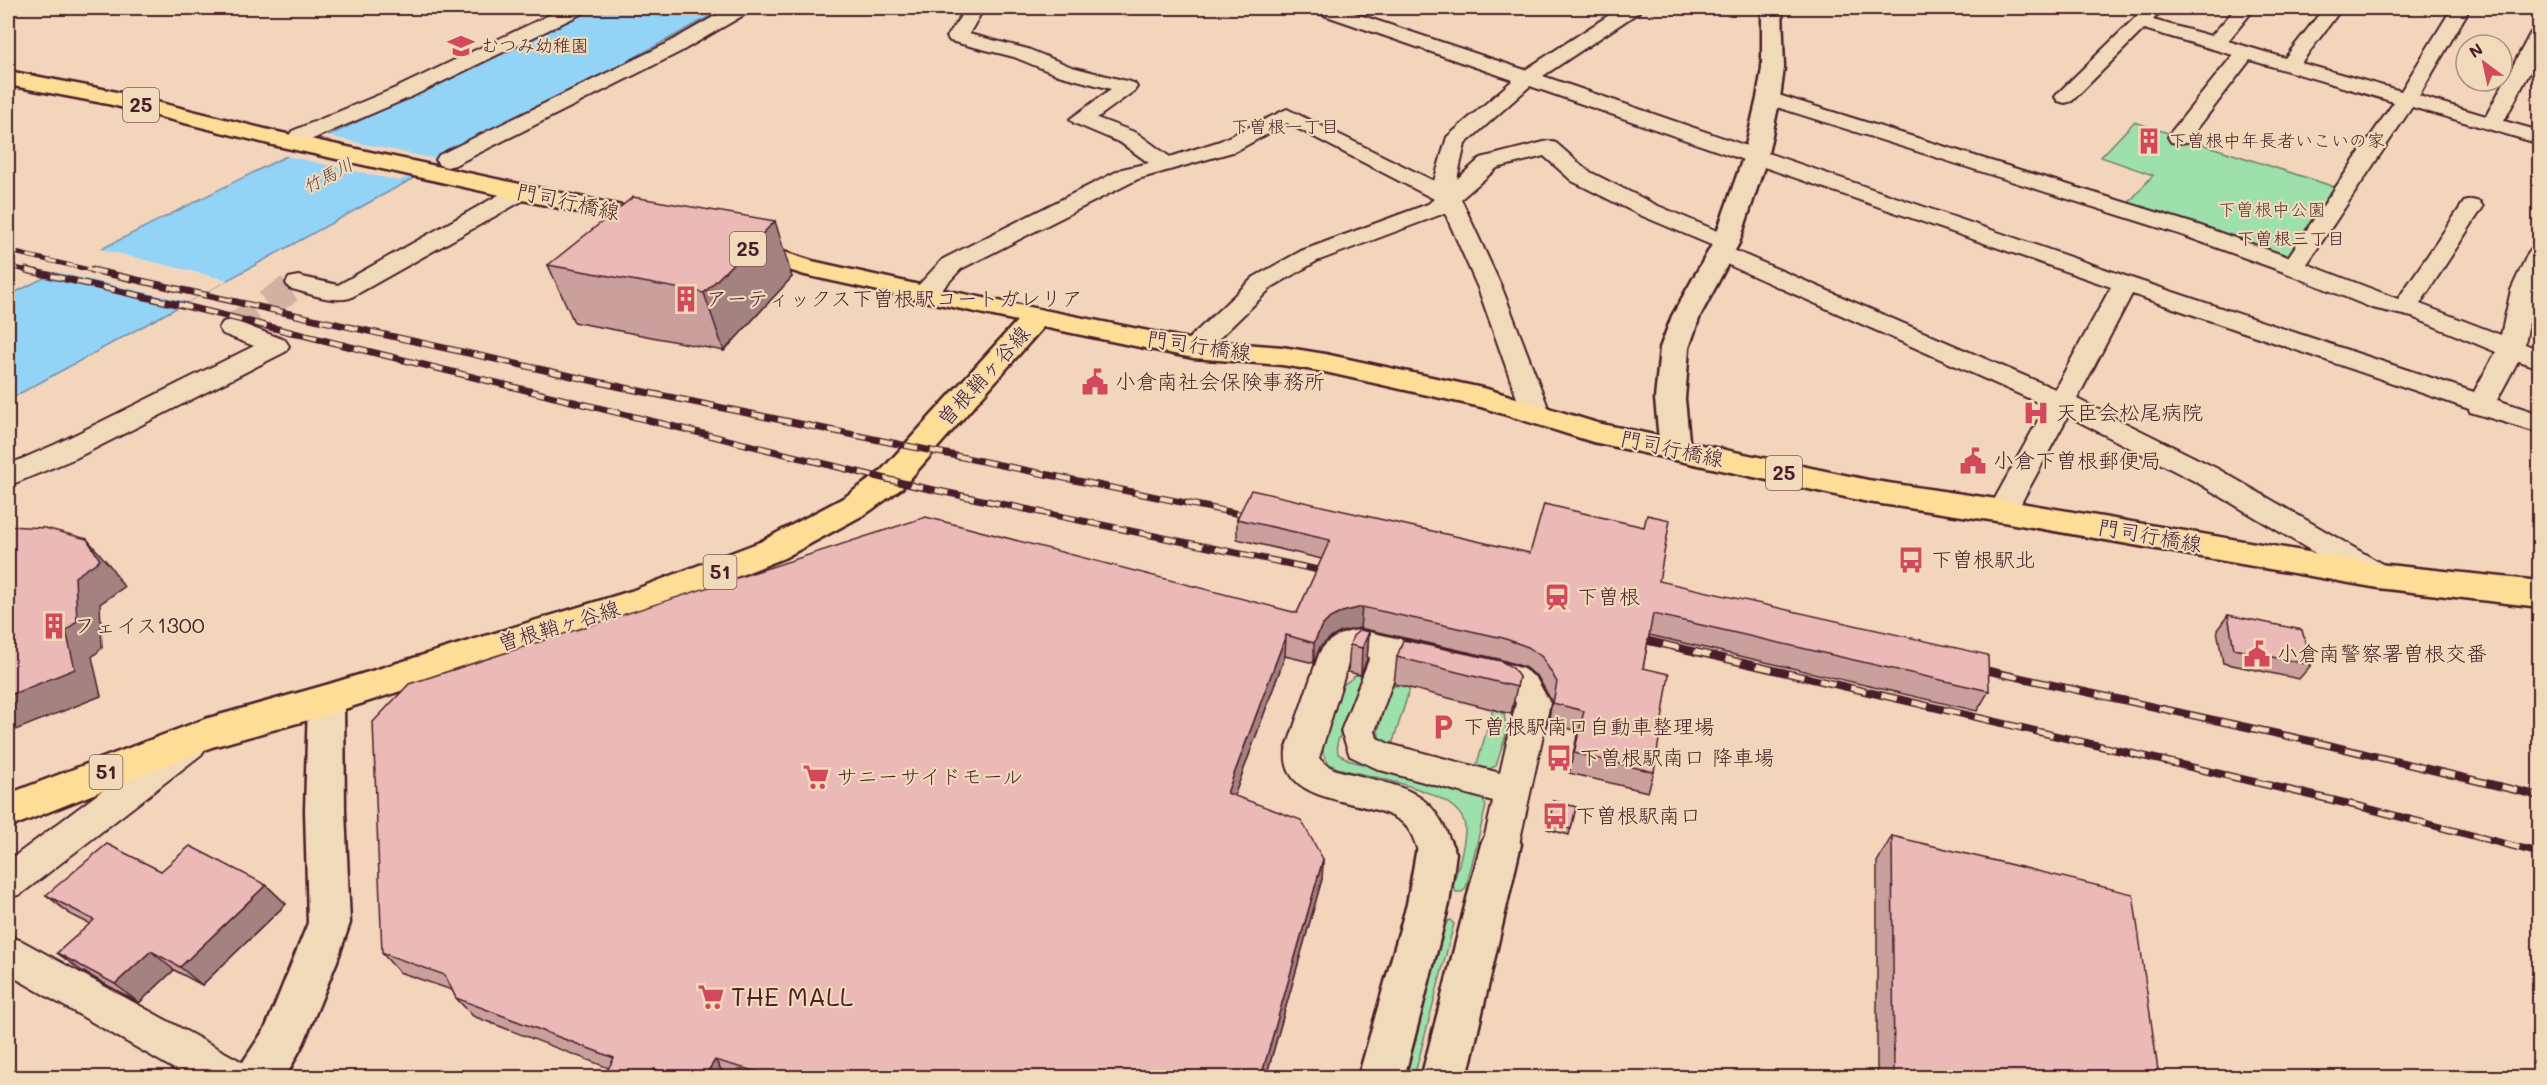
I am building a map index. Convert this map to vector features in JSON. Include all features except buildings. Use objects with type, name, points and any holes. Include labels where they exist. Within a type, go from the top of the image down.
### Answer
[{"type":"main road","name":"門司行橋線","points":[[8,78],[108,97],[273,138],[453,170],[521,192],[683,228]]},
{"type":"main road","name":"門司行橋線","points":[[716,238],[805,267],[924,294],[1193,349],[1282,356],[1324,363],[1486,399],[1593,432],[1868,491],[2003,511],[2378,576],[2540,594]]},
{"type":"main road","name":"曽根鞘ヶ谷線","points":[[8,811],[204,734],[326,700],[643,600],[722,571],[818,527],[856,505],[891,480],[1036,317]]},
{"type":"street","points":[[300,136],[333,124],[446,72],[578,8]]},
{"type":"street","points":[[453,170],[742,8]]},
{"type":"street","points":[[975,8],[957,38],[1021,53],[1065,71],[1127,87],[1081,119],[1129,138],[1167,165]]},
{"type":"street","points":[[1322,8],[2540,424]]},
{"type":"street","points":[[1537,415],[1490,288],[1444,186],[1455,142],[1527,78],[1632,8]]},
{"type":"street","points":[[1675,450],[1668,416],[1669,384],[1675,352],[1685,318],[1724,248],[1755,157],[1768,98],[1772,61],[1772,8]]},
{"type":"street","points":[[2065,97],[2155,8]]},
{"type":"street","points":[[2216,43],[2246,8]]},
{"type":"street","points":[[2290,64],[2333,8]]},
{"type":"street","points":[[2293,267],[2407,99],[2461,8]]},
{"type":"street","points":[[2140,22],[2540,138]]},
{"type":"street","points":[[2491,124],[2540,34]]},
{"type":"street","points":[[2179,136],[2246,52]]},
{"type":"street","points":[[1768,98],[2190,230],[2293,267],[2381,303],[2419,310],[2540,360]]},
{"type":"street","points":[[924,294],[952,264],[1130,174],[1228,146],[1287,115],[1450,198]]},
{"type":"street","points":[[1193,349],[1263,282],[1309,256],[1436,209],[1489,163],[1548,148],[1580,176],[1724,248],[2061,402],[2208,476],[2378,576]]},
{"type":"street","points":[[298,283],[341,293],[521,192]]},
{"type":"street","points":[[2404,308],[2472,207]]},
{"type":"street","points":[[2480,405],[2511,349],[2523,290],[2540,253]]},
{"type":"street","points":[[2003,511],[2125,284]]},
{"type":"street","points":[[8,476],[66,451],[276,346],[232,328]]},
{"type":"street","points":[[1381,1077],[1428,904],[1436,853],[1433,834],[1425,820],[1412,808],[1393,800],[1318,780],[1302,761],[1303,750],[1335,654],[1351,643],[1360,642],[1519,680],[1529,690],[1533,703],[1444,1077]]},
{"type":"street","points":[[1389,648],[1358,731],[1358,738],[1362,746],[1380,756],[1513,791]]},
{"type":"street","points":[[259,1077],[282,1042],[316,962],[329,923],[325,811],[326,700]]},
{"type":"street","points":[[8,882],[204,734]]},
{"type":"street","points":[[8,954],[231,1077]]},
{"type":"green space","name":"下曽根中公園","points":[[2134,122],[2338,188],[2289,263],[2125,207],[2153,175],[2101,157]]},
{"type":"green space","points":[[1356,675],[1363,676],[1337,743],[1338,754],[1351,761],[1481,797],[1486,806],[1466,888],[1462,892],[1456,892],[1453,886],[1465,834],[1460,814],[1448,803],[1431,794],[1390,780],[1337,768],[1328,763],[1323,753],[1323,741],[1341,687]]},
{"type":"green space","points":[[1399,685],[1410,688],[1392,745],[1476,767],[1493,709],[1504,714],[1507,732],[1496,766],[1482,772],[1381,743],[1378,732],[1388,691]]},
{"type":"green space","points":[[1450,920],[1454,924],[1414,1077],[1402,1078],[1444,923]]},
{"type":"water","name":"竹馬川","points":[[592,8],[725,8],[8,400],[8,296],[266,166]]},
{"type":"pier","points":[[322,135],[440,160],[399,181],[282,155]]},
{"type":"pier","points":[[96,248],[228,280],[188,302],[51,271]]},
{"type":"tunnel","points":[[232,328],[298,283]]},
{"type":"railway","points":[[8,251],[99,272]]},
{"type":"railway","points":[[8,266],[33,272]]},
{"type":"railway","points":[[26,270],[181,305],[915,486],[1333,573]]},
{"type":"railway","points":[[92,270],[630,389],[1254,517]]},
{"type":"railway","points":[[1632,637],[2362,807],[2540,853]]},
{"type":"railway","points":[[1971,667],[2324,744],[2540,796]]},
{"type":"place","name":"むつみ幼稚園","points":[[461,46]]},
{"type":"place","name":"下曽根中年長者いこいの家","points":[[2149,141]]},
{"type":"place","name":"アーティックス下曽根駅コートガレリア","points":[[686,299]]},
{"type":"place","name":"小倉南社会保険事務所","points":[[1095,382]]},
{"type":"place","name":"天臣会松尾病院","points":[[2036,413]]},
{"type":"place","name":"小倉下曽根郵便局","points":[[1973,461]]},
{"type":"place","name":"下曽根駅北","points":[[1911,560]]},
{"type":"place","name":"下曽根","points":[[1557,597]]},
{"type":"place","name":"フェイス1300","points":[[54,626]]},
{"type":"place","name":"小倉南警察署曽根交番","points":[[2257,654]]},
{"type":"place","name":"下曽根駅南口自動車整理場","points":[[1443,727]]},
{"type":"place","name":"下曽根駅南口 降車場","points":[[1559,758]]},
{"type":"place","name":"サニーサイドモール","points":[[816,777]]},
{"type":"place","name":"下曽根駅南口","points":[[1555,816]]},
{"type":"place","name":"THE MALL","points":[[711,997]]},
{"type":"district","name":"下曽根一丁目","points":[[1285,127]]},
{"type":"district","name":"下曽根三丁目","points":[[2291,239]]}]
